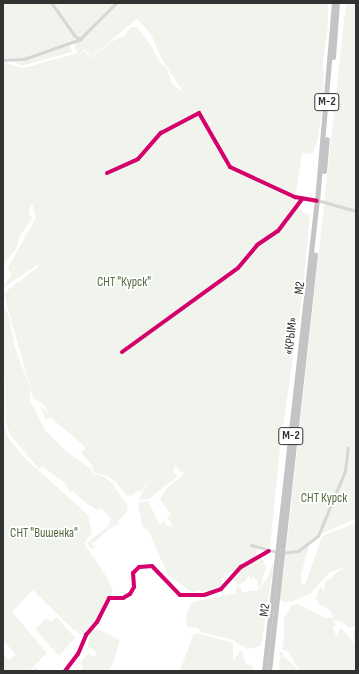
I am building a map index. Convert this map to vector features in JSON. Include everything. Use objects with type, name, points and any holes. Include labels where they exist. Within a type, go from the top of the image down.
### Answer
[{"type":"highway","name":"«КРЫМ»","points":[[264,671],[280,553],[319,201],[334,3]]},
{"type":"highway","points":[[319,201],[337,3]]},
{"type":"highway","name":"М2","points":[[269,671],[280,553]]},
{"type":"street","points":[[52,3],[74,35],[82,38]]},
{"type":"street","points":[[3,60],[24,59],[82,38],[116,3]]},
{"type":"street","points":[[107,173],[138,159],[161,133],[199,113],[230,167],[302,199],[319,201],[356,211]]},
{"type":"street","points":[[122,352],[238,268],[257,245],[278,231],[302,199]]},
{"type":"street","points":[[251,545],[280,553],[298,551],[318,536],[345,471],[348,448]]},
{"type":"street","points":[[65,671],[84,643],[86,635],[97,622],[109,598],[123,598],[130,594],[134,587],[133,573],[141,566],[148,565],[155,568],[180,595],[204,595],[221,589],[240,567],[269,551]]},
{"type":"green space","points":[[3,3],[115,3],[82,37],[70,43],[72,52],[22,66],[10,59],[3,60]]},
{"type":"green space","name":"СНТ \"Курск\"","points":[[117,3],[328,3],[328,24],[323,63],[324,98],[318,138],[313,154],[302,153],[295,198],[300,200],[298,207],[306,214],[310,214],[303,290],[280,447],[270,548],[266,550],[258,548],[256,551],[258,557],[263,559],[266,569],[260,586],[257,587],[258,581],[253,577],[251,580],[249,575],[245,581],[238,585],[232,579],[239,576],[236,570],[229,572],[227,576],[225,572],[223,574],[226,579],[222,578],[222,586],[218,589],[202,592],[198,590],[194,592],[190,591],[168,575],[149,532],[142,525],[138,503],[148,501],[160,525],[165,520],[166,526],[171,526],[172,524],[167,518],[171,515],[160,499],[166,489],[184,474],[182,471],[181,473],[175,465],[173,472],[178,476],[149,499],[138,500],[153,475],[142,491],[137,491],[131,496],[126,495],[115,481],[105,475],[94,473],[92,466],[81,452],[85,449],[83,445],[50,417],[46,420],[40,406],[49,414],[45,406],[33,398],[4,293],[38,267],[37,265],[3,288],[11,275],[8,268],[36,218],[32,203],[28,214],[32,218],[19,237],[16,249],[4,264],[3,278],[3,62],[23,68],[78,53],[75,48],[75,42],[85,36]],"holes":[[[137,19],[151,34],[162,60],[184,93],[173,85],[166,68],[158,60],[152,47],[137,27],[131,27],[124,36],[111,42],[91,58],[85,52],[79,53],[85,50],[91,57]]]},
{"type":"green space","name":"СНТ Курск","points":[[346,3],[356,3],[356,519],[318,535],[298,551],[286,553]]},
{"type":"green space","points":[[3,305],[9,316],[15,348],[30,388],[30,401],[46,431],[67,452],[91,469],[92,474],[105,477],[112,483],[127,505],[128,510],[118,521],[119,524],[109,529],[92,544],[95,548],[91,549],[87,543],[107,527],[111,520],[109,516],[101,509],[97,510],[85,502],[73,491],[70,493],[65,483],[42,466],[39,469],[11,436],[5,421]]},
{"type":"green space","name":"СНТ \"Вишенка\"","points":[[3,423],[9,439],[25,458],[88,515],[92,533],[84,543],[108,579],[113,591],[96,622],[84,636],[73,629],[33,590],[12,612],[47,653],[31,669],[24,663],[30,669],[33,670],[35,667],[39,671],[3,671],[3,654],[9,660],[15,655],[21,660],[3,640]]},
{"type":"green space","points":[[356,523],[356,627],[349,628],[344,623],[334,620],[331,611],[319,604],[316,599],[321,587],[324,591],[326,580],[332,579],[333,575],[347,566],[329,573],[310,594],[293,601],[284,602],[279,599],[281,572],[284,571],[283,556],[309,546],[301,574],[301,582],[305,585],[322,536]]},
{"type":"green space","points":[[274,562],[261,646],[247,649],[233,640],[201,632],[197,628],[187,627],[186,615],[192,602],[236,593],[236,587],[241,587],[242,592],[257,590],[266,580]]},
{"type":"green space","points":[[298,604],[325,618],[332,617],[336,625],[333,627],[336,636],[341,628],[354,643],[353,630],[356,630],[356,671],[300,671],[288,652],[282,649],[284,639],[284,617],[292,605]]},
{"type":"green space","points":[[57,617],[75,638],[59,656],[35,629],[46,618],[51,622]]},
{"type":"green space","points":[[96,628],[120,640],[113,663],[109,671],[80,671],[83,667],[80,663],[88,653],[94,657],[97,653],[88,646],[89,635]]},
{"type":"green space","points":[[197,633],[233,643],[233,661],[242,649],[246,665],[253,665],[252,671],[180,671],[193,635]]},
{"type":"green space","points":[[276,650],[284,653],[282,659],[284,656],[299,671],[279,671],[280,653]]},
{"type":"cycle path","points":[[107,173],[138,159],[161,133],[199,113],[230,167],[295,197],[317,201]]},
{"type":"cycle path","points":[[122,352],[238,268],[257,245],[278,231],[302,199]]},
{"type":"cycle path","points":[[65,671],[78,654],[86,635],[97,622],[109,598],[123,598],[130,594],[134,587],[133,573],[139,567],[152,566],[180,595],[204,595],[221,589],[241,567],[269,551]]}]
